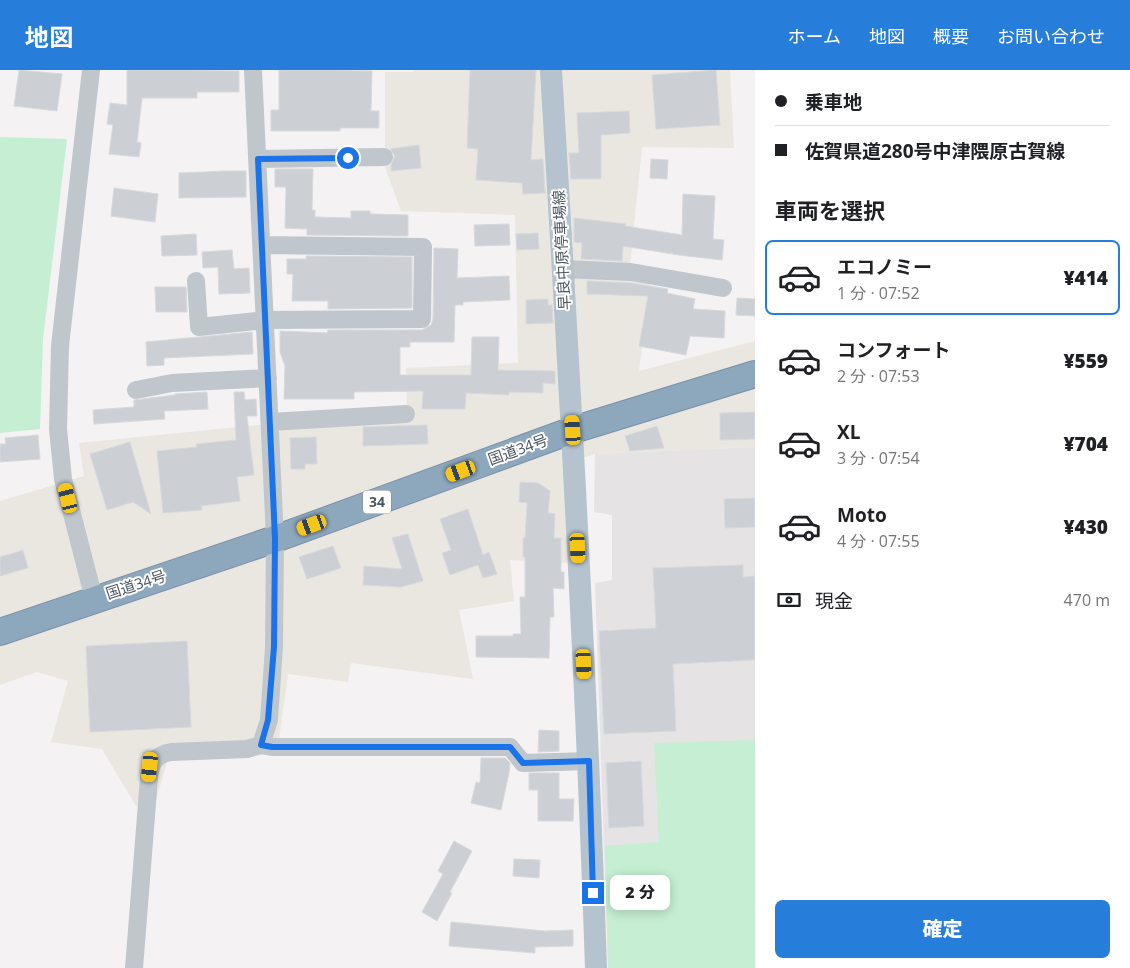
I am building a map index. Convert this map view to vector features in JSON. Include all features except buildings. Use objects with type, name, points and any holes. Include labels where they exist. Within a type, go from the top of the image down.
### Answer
[{"type":"highway","name":"国道34号","points":[[0,632],[275,539],[573,430],[755,374]]},
{"type":"main road","name":"早良中原停車場線","points":[[551,70],[573,430],[589,761],[596,968]]},
{"type":"street","points":[[91,70],[60,346],[58,429],[63,479],[94,599]]},
{"type":"street","points":[[253,70],[275,539],[274,647],[268,720],[261,745]]},
{"type":"street","points":[[258,159],[384,157]]},
{"type":"street","points":[[196,281],[199,327],[265,320],[422,319],[423,247],[262,245]]},
{"type":"street","points":[[563,269],[631,272],[723,288]]},
{"type":"street","points":[[136,390],[172,383],[268,378]]},
{"type":"street","points":[[270,422],[406,414]]},
{"type":"street","points":[[134,968],[150,772],[154,758],[161,754],[247,749],[261,745],[282,747],[510,747],[523,763],[589,761]]},
{"type":"shaded area","points":[[414,70],[730,70],[734,148],[642,147],[630,266],[652,270],[639,371],[755,341],[755,447],[595,454],[566,463],[571,563],[510,560],[514,601],[459,610],[473,679],[351,663],[348,682],[288,674],[277,754],[168,759],[153,810],[136,806],[102,749],[51,742],[68,681],[37,672],[0,685],[0,501],[84,476],[79,443],[407,410],[406,368],[518,363],[515,215],[401,211],[385,167],[385,72],[413,72]]},
{"type":"shaded area","points":[[755,447],[755,968],[608,968],[595,583],[612,580],[612,515],[594,512],[595,454]]},
{"type":"green space","points":[[0,137],[67,139],[43,339],[40,429],[0,433]]},
{"type":"green space","points":[[755,740],[755,968],[608,968],[605,846],[659,842],[654,743]]},
{"type":"route","points":[[348,158],[258,159],[275,539],[274,647],[268,720],[261,745],[272,747],[510,747],[523,763],[589,761],[593,893]]}]
